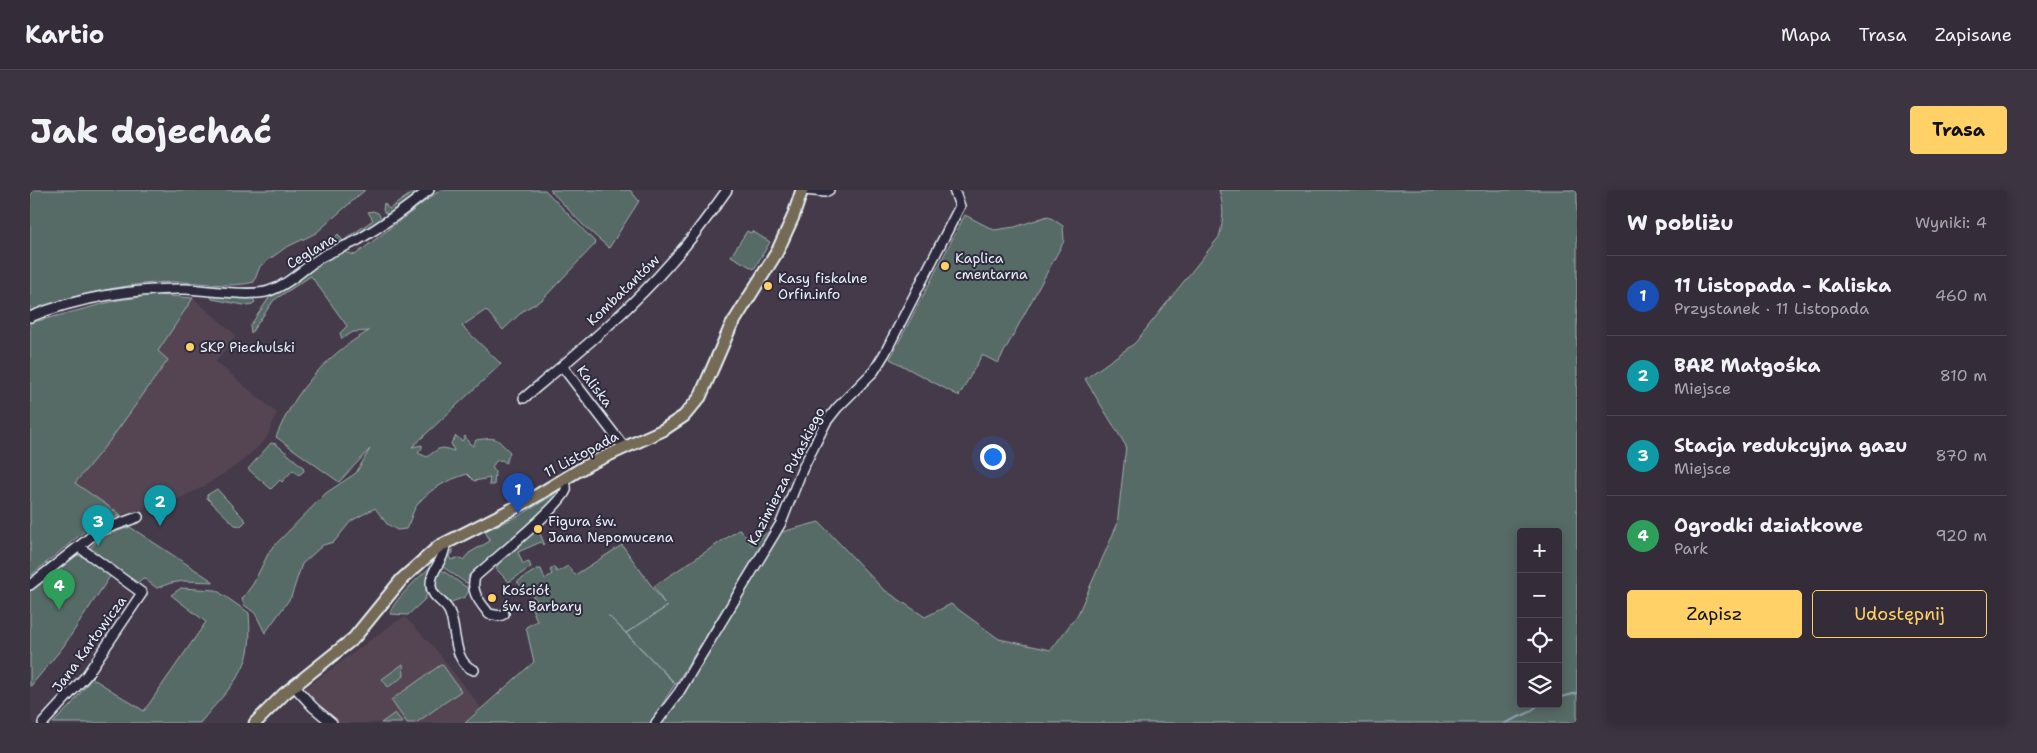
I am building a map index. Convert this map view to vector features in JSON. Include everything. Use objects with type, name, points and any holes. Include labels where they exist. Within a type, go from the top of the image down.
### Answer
[{"type":"main road","name":"11 Listopada","points":[[255,723],[294,686],[354,638],[402,579],[445,543],[507,513],[564,479],[672,424],[684,416],[700,397],[730,328],[784,238],[803,190]]},
{"type":"street","name":"Ceglana","points":[[30,317],[51,310],[141,290],[269,291],[289,280],[323,256],[356,241],[389,221],[429,190]]},
{"type":"street","name":"Kombatantów","points":[[524,398],[647,288],[690,241],[727,190]]},
{"type":"street","points":[[803,190],[825,192],[829,190]]},
{"type":"street","name":"Kazimierza Pułaskiego","points":[[656,723],[679,692],[781,523],[802,470],[826,422],[837,408],[874,371],[960,206],[954,190]]},
{"type":"street","name":"Kaliska","points":[[562,366],[624,447]]},
{"type":"street","points":[[504,614],[500,616],[489,614],[474,592],[473,584],[476,577],[549,511],[566,489],[564,479]]},
{"type":"street","points":[[30,585],[97,532],[138,517]]},
{"type":"street","points":[[445,543],[445,553],[432,578],[431,588],[435,597],[449,610],[458,652],[469,668],[474,670]]},
{"type":"street","name":"Jana Karłowicza","points":[[43,723],[86,676],[142,593],[79,547]]},
{"type":"street","points":[[294,686],[313,707],[332,723]]},
{"type":"shaded area","points":[[193,298],[236,335],[216,362],[277,413],[267,437],[237,465],[203,487],[178,499],[121,515],[75,483],[111,439],[167,360],[158,351]]},
{"type":"shaded area","points":[[405,617],[433,646],[481,708],[465,723],[339,723],[318,705],[304,689],[391,625]]},
{"type":"green space","points":[[34,190],[365,190],[316,233],[285,248],[260,266],[254,282],[234,285],[183,282],[155,283],[119,287],[82,295],[30,311],[30,196]]},
{"type":"green space","points":[[416,190],[424,190],[390,214],[385,213],[383,210],[384,203],[389,209]]},
{"type":"green space","points":[[440,190],[545,190],[596,243],[542,300],[524,310],[503,330],[486,310],[462,326],[501,364],[412,447],[422,445],[418,453],[427,457],[438,449],[444,448],[454,451],[451,443],[456,436],[462,441],[465,436],[473,446],[476,440],[496,439],[510,452],[506,463],[502,460],[496,461],[492,467],[495,472],[494,485],[489,485],[490,478],[474,481],[467,474],[452,479],[425,496],[415,508],[406,529],[397,530],[387,524],[375,508],[351,521],[334,542],[323,545],[302,564],[291,597],[265,633],[255,613],[244,605],[242,599],[253,584],[270,550],[326,493],[356,473],[370,449],[339,482],[276,437],[292,405],[314,376],[339,351],[369,331],[353,332],[342,339],[340,333],[347,326],[311,276],[274,300],[251,333],[250,326],[271,295],[342,251],[355,255]]},
{"type":"green space","points":[[550,190],[630,190],[639,201],[609,248],[584,226]]},
{"type":"green space","points":[[1219,190],[1577,190],[1577,723],[660,723],[778,533],[819,522],[883,589],[925,617],[951,604],[999,639],[1051,650],[1078,614],[1117,525],[1126,446],[1085,379],[1135,343],[1219,237],[1223,207]]},
{"type":"green space","points":[[368,212],[378,213],[382,219],[362,234],[335,246],[334,243],[338,234],[343,241],[373,220]]},
{"type":"green space","points":[[965,215],[994,230],[1015,227],[1048,216],[1063,226],[1064,241],[998,363],[982,355],[959,396],[890,359]]},
{"type":"green space","points":[[747,231],[751,233],[752,231],[770,242],[754,269],[731,256]]},
{"type":"green space","points":[[158,295],[193,298],[158,351],[168,360],[111,439],[75,483],[121,515],[91,526],[30,576],[30,323],[118,300]]},
{"type":"green space","points":[[210,295],[252,296],[255,302],[249,306],[212,299]]},
{"type":"green space","points":[[271,443],[276,444],[303,467],[304,471],[299,475],[293,470],[282,482],[280,480],[271,489],[248,469]]},
{"type":"green space","points":[[217,489],[246,521],[241,526],[235,525],[207,498],[207,495]]},
{"type":"green space","points":[[563,489],[555,501],[487,562],[468,576],[473,582],[466,583],[440,565],[453,549],[453,553],[449,556],[451,560],[457,558],[463,560],[469,553],[490,541],[485,531],[521,515]]},
{"type":"green space","points":[[130,527],[214,582],[184,581],[157,588],[143,578],[137,583],[88,550],[102,536]]},
{"type":"green space","points":[[774,527],[676,684],[608,615],[675,684],[650,723],[465,723],[534,662],[526,627],[537,621],[531,606],[537,600],[517,582],[537,569],[541,569],[545,579],[552,574],[550,570],[554,567],[557,572],[568,566],[575,575],[622,545],[664,603],[654,586],[740,529],[752,545]]},
{"type":"green space","points":[[537,530],[544,543],[543,545],[541,542],[518,552],[523,564],[529,562],[531,567],[509,582],[496,569],[498,564],[513,548]]},
{"type":"green space","points":[[77,555],[111,575],[63,647],[30,687],[30,590]]},
{"type":"green space","points":[[440,558],[425,599],[408,615],[390,614],[392,608],[404,593]]},
{"type":"green space","points":[[439,568],[466,587],[472,586],[465,597],[446,604],[433,590],[434,579]]},
{"type":"green space","points":[[181,588],[216,590],[249,613],[249,648],[242,669],[232,685],[200,723],[53,723],[71,705],[92,678],[144,711],[206,622],[171,595]]},
{"type":"green space","points":[[403,664],[404,676],[388,687],[382,679]]},
{"type":"green space","points":[[442,664],[461,691],[416,723],[407,723],[391,700]]},
{"type":"green space","points":[[395,713],[403,723],[381,723]]},
{"type":"waterway","points":[[1562,697],[1577,693]]},
{"type":"waterway","points":[[1505,723],[1535,708]]},
{"type":"place","name":"Kaplica cmentarna","points":[[945,266]]},
{"type":"place","name":"Kasy fiskalne Orfin.info","points":[[768,286]]},
{"type":"place","name":"SKP Piechulski","points":[[190,347]]},
{"type":"place","name":"11 Listopada - Kaliska","points":[[518,514]]},
{"type":"place","name":"BAR Małgośka","points":[[160,526]]},
{"type":"place","name":"Figura św. Jana Nepomucena","points":[[538,529]]},
{"type":"place","name":"Stacja redukcyjna gazu","points":[[98,546]]},
{"type":"place","name":"Kościół św. Barbary","points":[[492,598]]},
{"type":"place","name":"Ogrodki działkowe","points":[[59,610]]}]
